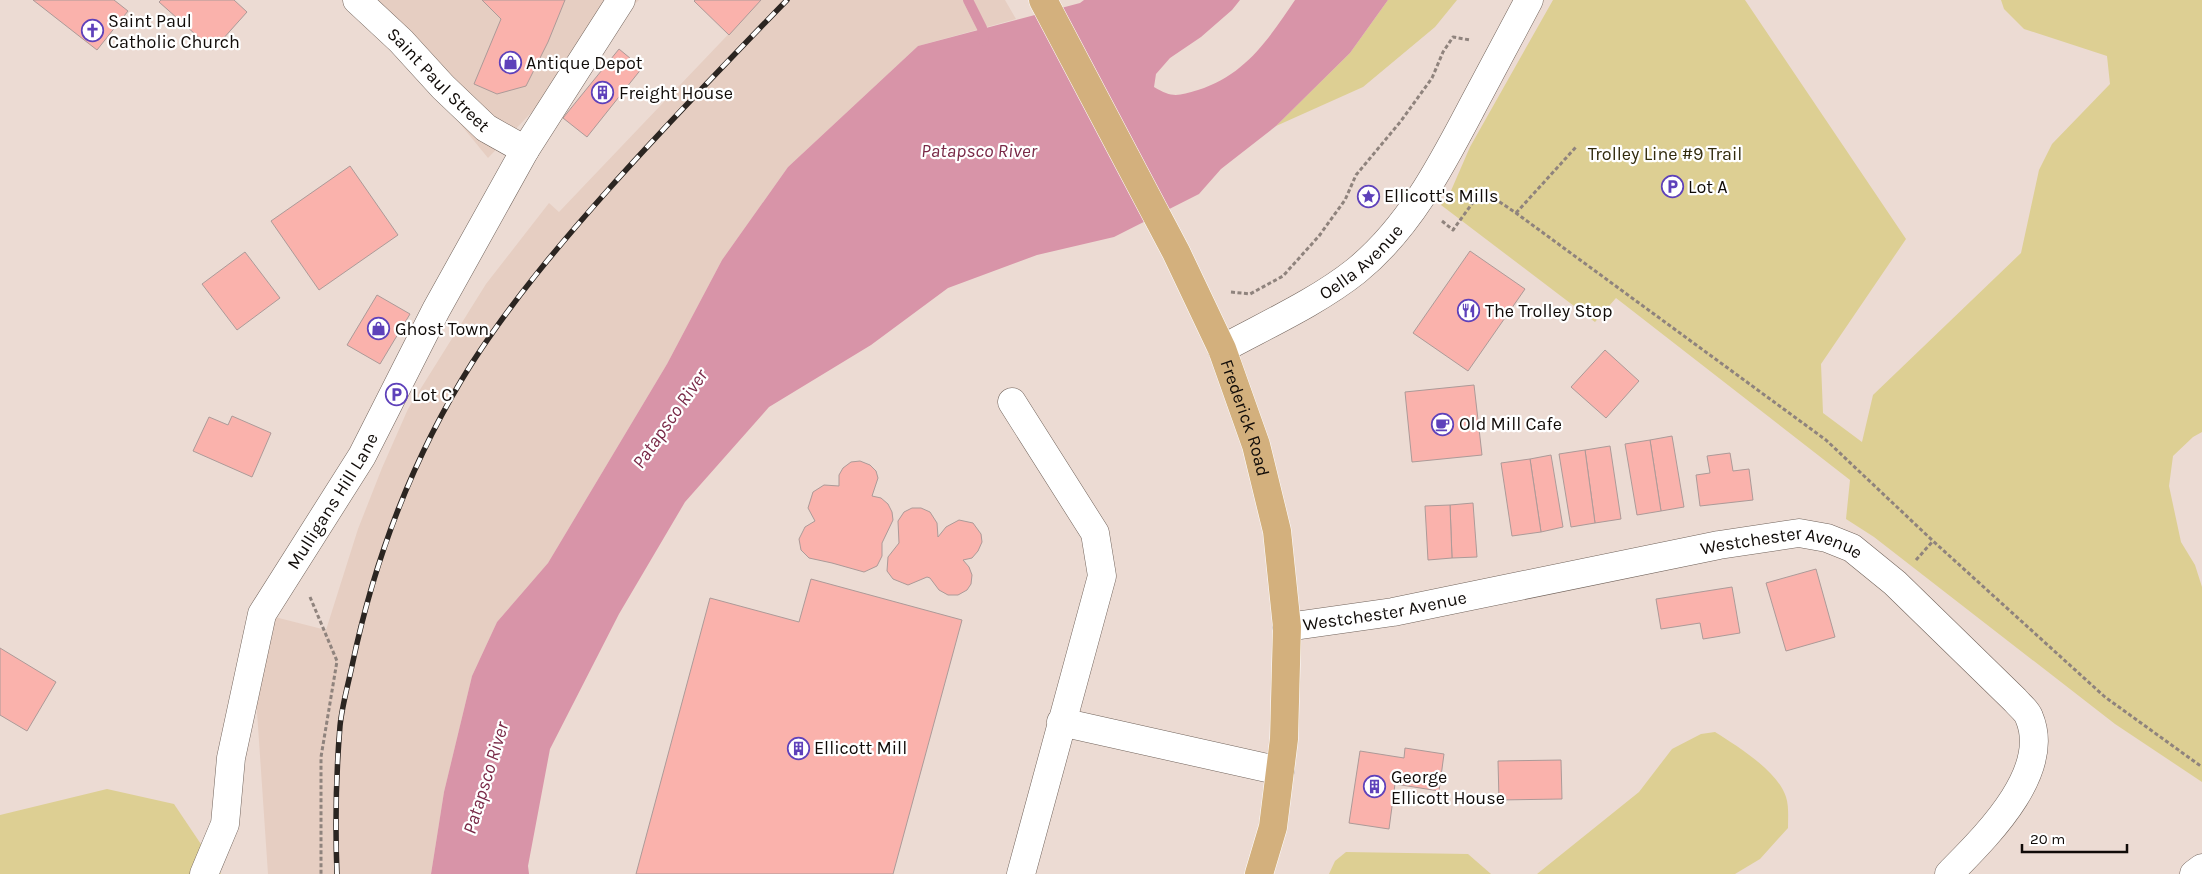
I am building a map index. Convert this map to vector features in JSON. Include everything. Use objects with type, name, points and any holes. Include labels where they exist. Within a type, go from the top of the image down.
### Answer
[{"type":"main road","name":"Frederick Road","points":[[1042,0],[1176,252],[1222,349],[1256,445],[1277,531],[1287,627],[1284,738],[1273,827],[1259,874]]},
{"type":"street","name":"Saint Paul Street","points":[[357,0],[401,41],[443,87],[486,128],[525,150]]},
{"type":"street","name":"Mulligans Hill Lane","points":[[204,874],[225,824],[231,758],[262,614],[362,456],[436,310],[525,150],[621,0]]},
{"type":"street","name":"Oella Avenue","points":[[1222,349],[1319,295],[1356,271],[1386,243],[1435,176],[1529,0]]},
{"type":"street","points":[[1012,402],[1095,532],[1102,576],[1021,874]]},
{"type":"street","name":"Westchester Avenue","points":[[1287,627],[1393,612],[1719,545],[1799,533],[1827,538],[1852,548],[1895,583],[2015,700],[2029,717],[2034,740],[2031,766],[2016,797],[1949,874]]},
{"type":"street","points":[[1061,722],[1280,771]]},
{"type":"street","points":[[2194,874],[2202,868]]},
{"type":"path","points":[[1228,292],[1250,294],[1283,276],[1319,236],[1345,200],[1356,175],[1401,121],[1432,78],[1443,52],[1453,38],[1471,41],[1500,56]]},
{"type":"path","points":[[1516,213],[1576,147]]},
{"type":"path","points":[[1436,217],[1453,230],[1482,190],[1516,213],[1826,440],[1933,542],[2105,697],[2202,766]]},
{"type":"path","points":[[295,561],[337,661],[321,757],[321,874]]},
{"type":"shaded area","points":[[359,0],[639,0],[488,158]]},
{"type":"shaded area","points":[[761,0],[1005,0],[1016,19],[918,46],[788,167],[722,260],[667,364],[548,563],[497,622],[472,676],[444,792],[431,874],[268,874],[254,667],[267,615],[326,630],[358,529],[408,409],[486,284],[549,203],[559,212]]},
{"type":"green space","points":[[1388,0],[1457,0],[1435,27],[1363,87],[1276,126],[1350,53]]},
{"type":"green space","name":"Trolley Line #9 Trail","points":[[1553,0],[1745,0],[1906,239],[1821,364],[1823,413],[1862,442],[1873,395],[2021,253],[2039,170],[2052,144],[2110,84],[2107,56],[2024,29],[2004,9],[2001,0],[2202,0],[2202,432],[2193,437],[2173,456],[2169,486],[2181,542],[2195,565],[2202,587],[2202,782],[2115,724],[1874,537],[1846,519],[1850,480],[1616,298],[1595,322],[1441,205],[1450,193],[1470,147]]},
{"type":"green space","points":[[1715,732],[1766,769],[1782,787],[1786,797],[1788,828],[1760,859],[1735,874],[1537,874],[1639,792],[1672,749],[1701,734]]},
{"type":"green space","points":[[107,789],[174,804],[221,874],[0,874],[0,815]]},
{"type":"green space","points":[[1346,852],[1468,854],[1491,874],[1329,874],[1335,861]]},
{"type":"water","name":"Patapsco River","points":[[1084,0],[1240,0],[1232,10],[1201,37],[1170,58],[1156,74],[1154,87],[1166,93],[1180,95],[1215,83],[1242,65],[1265,42],[1295,0],[1388,0],[1350,53],[1276,126],[1221,169],[1199,194],[1114,237],[1037,255],[948,288],[871,345],[769,407],[685,502],[619,614],[550,749],[528,866],[529,874],[431,874],[444,792],[472,676],[497,622],[548,563],[667,364],[722,260],[788,167],[918,46],[1080,3]]},
{"type":"building","name":"Saint Paul Catholic Church","points":[[33,0],[114,0],[128,11],[97,50]]},
{"type":"building","points":[[161,0],[234,0],[247,12],[213,50],[159,2]]},
{"type":"building","name":"Antique Depot","points":[[482,0],[565,0],[548,42],[526,86],[497,94],[474,84],[501,19]]},
{"type":"building","points":[[695,0],[761,0],[729,35]]},
{"type":"building","name":"Freight House","points":[[619,49],[642,68],[587,137],[563,118]]},
{"type":"building","points":[[350,166],[398,235],[319,290],[271,221]]},
{"type":"building","name":"The Trolley Stop","points":[[1470,251],[1525,289],[1468,371],[1413,333]]},
{"type":"building","points":[[245,252],[280,298],[237,330],[202,284]]},
{"type":"building","name":"Ghost Town","points":[[377,295],[410,314],[380,364],[347,345]]},
{"type":"building","points":[[1605,350],[1639,381],[1606,418],[1571,387]]},
{"type":"building","name":"Old Mill Cafe","points":[[1474,385],[1482,455],[1412,462],[1405,392]]},
{"type":"building","points":[[232,416],[271,433],[252,477],[193,451],[209,417],[228,425]]},
{"type":"building","points":[[1672,436],[1684,507],[1661,511],[1650,440]]},
{"type":"building","points":[[1650,440],[1661,511],[1637,515],[1625,444]]},
{"type":"building","points":[[1610,446],[1621,519],[1595,523],[1585,450]]},
{"type":"building","points":[[1585,450],[1595,523],[1571,527],[1559,454]]},
{"type":"building","points":[[1730,453],[1733,471],[1749,469],[1753,500],[1700,506],[1696,475],[1710,473],[1707,456]]},
{"type":"building","points":[[1551,455],[1563,527],[1541,532],[1530,459]]},
{"type":"building","points":[[1530,459],[1541,532],[1512,536],[1501,463]]},
{"type":"building","points":[[860,461],[870,465],[876,471],[878,478],[872,496],[881,498],[888,504],[893,520],[882,543],[882,556],[877,566],[864,572],[809,558],[801,550],[799,539],[805,527],[815,521],[808,508],[813,492],[824,485],[839,486],[839,475],[843,468],[851,462]]},
{"type":"building","points":[[1473,503],[1477,557],[1452,558],[1450,505]]},
{"type":"building","points":[[1450,505],[1452,558],[1428,560],[1425,506]]},
{"type":"building","points":[[912,508],[921,508],[930,512],[937,523],[938,537],[946,527],[959,520],[973,523],[981,534],[982,542],[978,551],[972,558],[963,560],[969,567],[972,575],[971,584],[967,590],[958,595],[948,595],[939,590],[930,578],[927,577],[908,585],[893,579],[887,571],[888,557],[899,543],[898,521],[904,512]]},
{"type":"building","points":[[1816,569],[1835,637],[1786,651],[1766,583]]},
{"type":"building","name":"Ellicott Mill","points":[[811,579],[962,620],[893,874],[636,874],[710,598],[799,622]]},
{"type":"building","points":[[1732,587],[1740,633],[1703,639],[1700,623],[1661,629],[1656,599]]},
{"type":"building","points":[[0,648],[56,682],[27,731],[0,715]]},
{"type":"building","name":"George Ellicott House","points":[[1405,748],[1444,754],[1439,791],[1395,784],[1389,829],[1349,823],[1360,751],[1404,758]]},
{"type":"building","points":[[1561,760],[1562,799],[1499,800],[1498,761]]},
{"type":"waterway","points":[[968,0],[982,28],[984,41]]},
{"type":"railway","points":[[337,874],[338,763],[340,726],[345,696],[361,626],[384,548],[398,509],[432,434],[451,398],[487,340],[554,253],[652,142],[787,0]]},
{"type":"place","name":"Saint Paul Catholic Church","points":[[92,31]]},
{"type":"place","name":"Antique Depot","points":[[510,63]]},
{"type":"place","name":"Freight House","points":[[603,93]]},
{"type":"place","name":"Lot A","points":[[1672,187]]},
{"type":"place","name":"Ellicott's Mills","points":[[1368,196]]},
{"type":"place","name":"The Trolley Stop","points":[[1469,311]]},
{"type":"place","name":"Ghost Town","points":[[379,329]]},
{"type":"place","name":"Lot C","points":[[396,395]]},
{"type":"place","name":"Old Mill Cafe","points":[[1443,424]]},
{"type":"place","name":"Ellicott Mill","points":[[798,748]]},
{"type":"place","name":"George Ellicott House","points":[[1375,787]]}]
